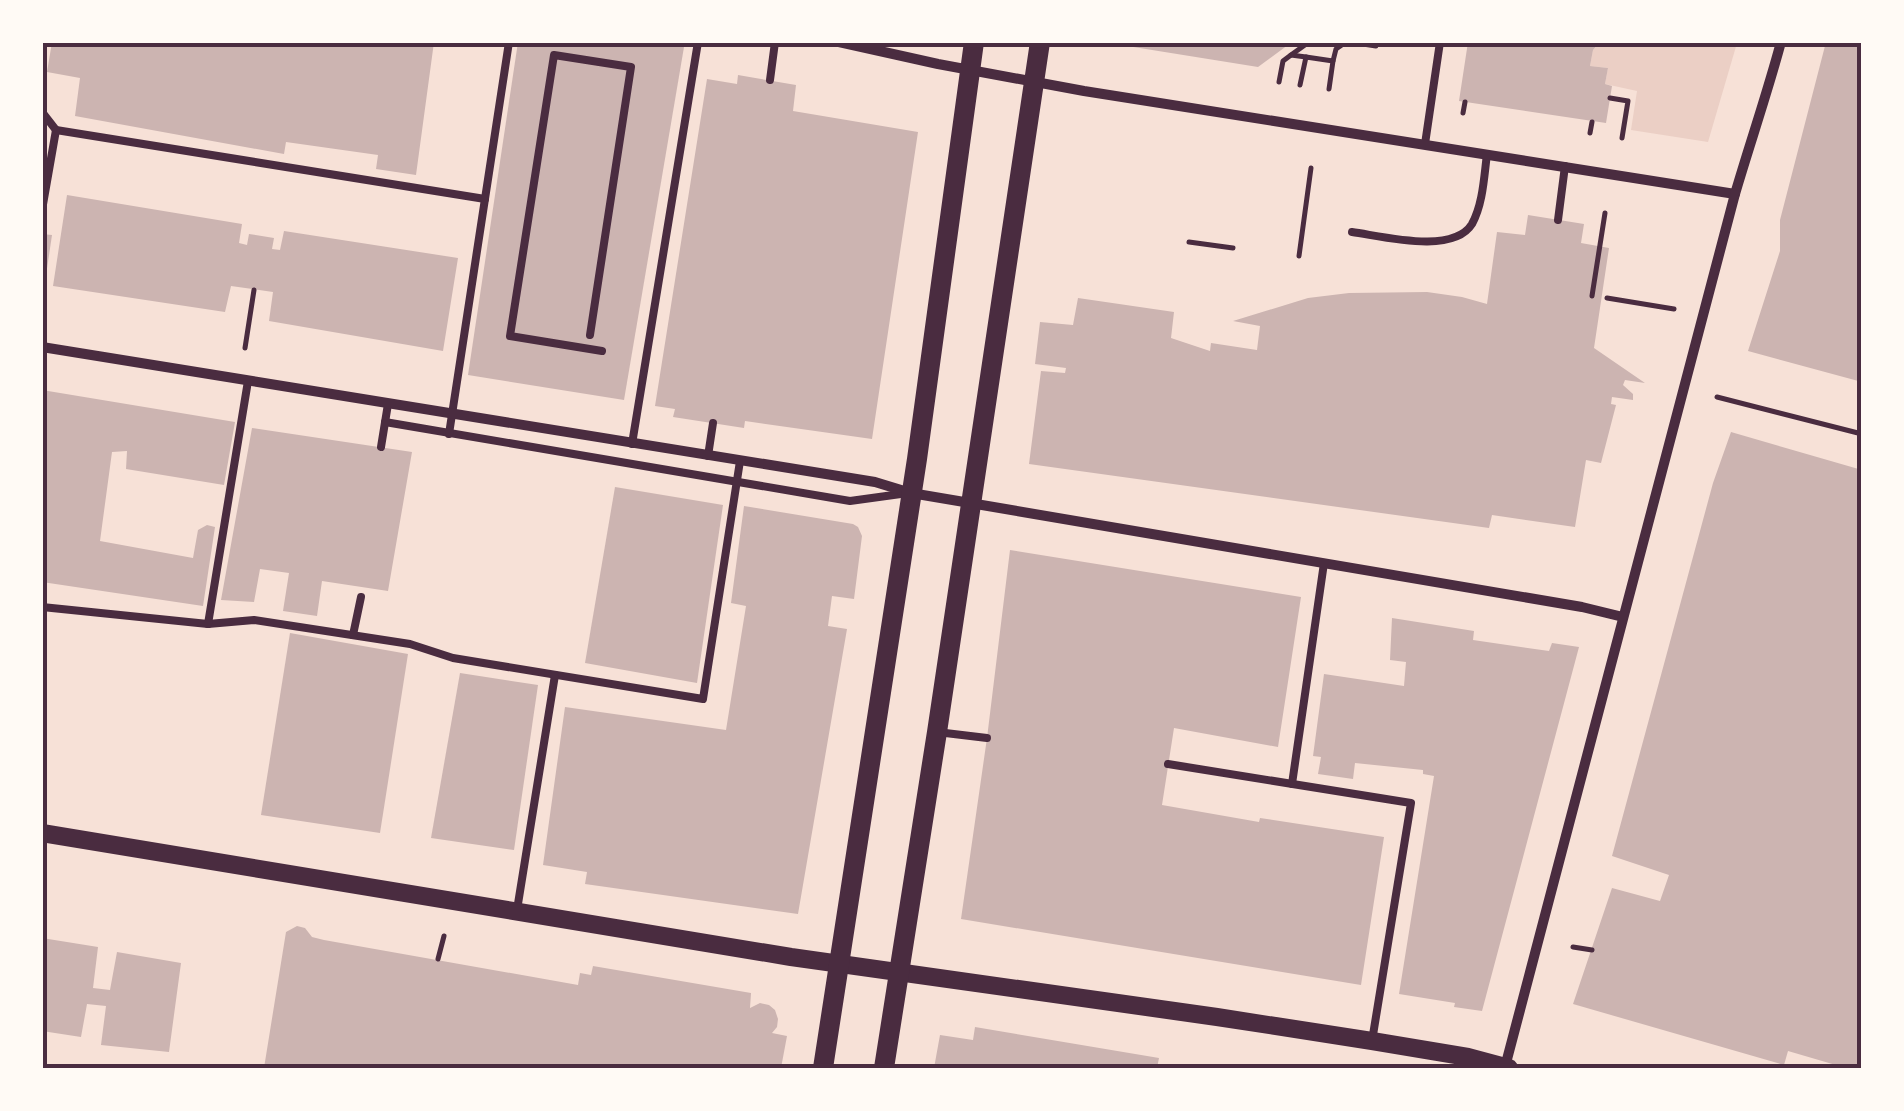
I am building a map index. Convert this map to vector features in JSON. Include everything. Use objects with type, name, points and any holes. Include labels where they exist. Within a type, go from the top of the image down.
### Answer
[{"type":"main road","points":[[822,1068],[912,492],[974,42]]},
{"type":"main road","points":[[884,1068],[1040,42]]},
{"type":"street","points":[[839,42],[1034,82],[1735,194]]},
{"type":"street","points":[[42,832],[839,964],[1372,1042],[1507,1068],[1735,194],[1781,42]]},
{"type":"street","points":[[42,347],[875,482],[912,492],[1623,617]]},
{"type":"lane","points":[[449,434],[509,42]]},
{"type":"lane","points":[[632,444],[698,42]]},
{"type":"lane","points":[[770,80],[775,42]]},
{"type":"lane","points":[[1425,144],[1440,42]]},
{"type":"lane","points":[[590,335],[631,67],[554,55],[510,336],[602,351]]},
{"type":"lane","points":[[42,112],[56,130],[486,199]]},
{"type":"lane","points":[[42,210],[56,130]]},
{"type":"lane","points":[[1352,232],[1433,242],[1465,233],[1477,213],[1487,154]]},
{"type":"lane","points":[[1558,220],[1565,166]]},
{"type":"lane","points":[[208,624],[248,381]]},
{"type":"lane","points":[[381,447],[388,404]]},
{"type":"lane","points":[[385,422],[850,500],[912,492]]},
{"type":"lane","points":[[708,456],[714,424]]},
{"type":"lane","points":[[42,607],[208,624],[254,620],[410,644],[453,658],[704,699],[740,461]]},
{"type":"lane","points":[[1292,784],[1324,562]]},
{"type":"lane","points":[[353,636],[361,597]]},
{"type":"lane","points":[[517,910],[555,675]]},
{"type":"lane","points":[[937,732],[987,738]]},
{"type":"lane","points":[[1168,764],[1411,802],[1372,1042]]},
{"type":"path","points":[[1279,82],[1283,61],[1309,42]]},
{"type":"path","points":[[1329,90],[1336,49],[1348,43],[1379,44]]},
{"type":"path","points":[[1291,55],[1333,61]]},
{"type":"path","points":[[1300,85],[1306,57]]},
{"type":"path","points":[[1610,98],[1628,101],[1622,138]]},
{"type":"path","points":[[1463,113],[1465,102]]},
{"type":"path","points":[[1590,133],[1592,122]]},
{"type":"path","points":[[1299,256],[1312,168]]},
{"type":"path","points":[[1592,296],[1605,213]]},
{"type":"path","points":[[1190,242],[1233,248]]},
{"type":"path","points":[[245,348],[254,290]]},
{"type":"path","points":[[1607,298],[1674,309]]},
{"type":"path","points":[[1718,397],[1862,434]]},
{"type":"path","points":[[438,959],[444,936]]},
{"type":"path","points":[[1573,946],[1592,950]]},
{"type":"shaded area","points":[[1600,43],[1737,43],[1708,142],[1631,130],[1637,91],[1605,84],[1608,68],[1590,66],[1593,50]]},
{"type":"building","points":[[52,42],[434,42],[416,175],[376,169],[378,155],[286,142],[284,154],[75,116],[80,78],[47,72]]},
{"type":"building","points":[[518,42],[653,42],[684,47],[624,400],[468,375]]},
{"type":"building","points":[[1121,42],[1292,42],[1258,67]]},
{"type":"building","points":[[1468,42],[1600,42],[1593,50],[1590,66],[1608,68],[1605,84],[1612,86],[1606,123],[1459,101]]},
{"type":"building","points":[[1826,42],[1862,42],[1862,382],[1748,351],[1780,251],[1780,220]]},
{"type":"building","points":[[738,75],[796,85],[793,111],[918,132],[872,439],[745,421],[744,428],[673,417],[675,409],[655,406],[707,79],[737,84]]},
{"type":"building","points":[[67,195],[242,224],[239,243],[247,245],[249,234],[274,238],[272,249],[280,250],[284,231],[458,258],[443,351],[269,321],[273,292],[231,286],[225,312],[53,286]]},
{"type":"building","points":[[1528,215],[1584,224],[1581,243],[1609,248],[1594,348],[1645,383],[1625,380],[1623,385],[1633,394],[1633,400],[1612,397],[1611,404],[1616,405],[1601,463],[1586,460],[1575,527],[1492,515],[1489,528],[1029,464],[1041,371],[1065,373],[1066,368],[1035,364],[1040,322],[1073,325],[1078,298],[1174,312],[1171,338],[1210,351],[1211,343],[1257,350],[1260,326],[1233,321],[1308,298],[1427,292],[1487,304],[1497,232],[1525,235]]},
{"type":"building","points":[[42,234],[52,235],[45,282],[42,281]]},
{"type":"building","points":[[42,390],[235,422],[224,485],[126,469],[127,451],[112,452],[100,541],[193,558],[198,530],[207,525],[215,527],[203,606],[42,582]]},
{"type":"building","points":[[252,428],[412,452],[388,591],[322,581],[317,616],[283,611],[289,573],[260,569],[254,602],[221,600]]},
{"type":"building","points":[[1731,432],[1862,470],[1862,1068],[1846,1068],[1788,1051],[1784,1065],[1573,1004],[1612,888],[1660,901],[1669,875],[1612,856],[1713,483]]},
{"type":"building","points":[[615,487],[723,505],[697,683],[585,663]]},
{"type":"building","points":[[744,506],[853,524],[862,536],[854,599],[832,596],[828,626],[847,629],[798,914],[585,884],[587,872],[543,865],[565,707],[726,730],[746,606],[731,603]]},
{"type":"building","points":[[1010,550],[1301,597],[1278,747],[1174,728],[1162,805],[1384,837],[1361,985],[961,919]]},
{"type":"building","points":[[1392,618],[1474,631],[1473,640],[1549,651],[1552,643],[1579,647],[1482,1011],[1399,994],[1434,776],[1423,774],[1423,770],[1355,763],[1353,779],[1318,774],[1321,757],[1313,756],[1324,674],[1404,686],[1406,662],[1390,660]]},
{"type":"building","points":[[290,633],[408,654],[380,833],[261,815]]},
{"type":"building","points":[[460,673],[538,685],[514,850],[431,838]]},
{"type":"building","points":[[297,926],[324,940],[578,985],[580,973],[591,975],[593,966],[751,993],[750,1008],[760,1003],[769,1005],[778,1019],[772,1033],[787,1036],[781,1068],[264,1068],[286,932]]},
{"type":"building","points":[[42,938],[98,947],[93,988],[110,990],[117,952],[181,963],[169,1052],[101,1045],[106,1006],[87,1004],[81,1037],[42,1031]]},
{"type":"building","points":[[975,1027],[1159,1058],[1157,1068],[934,1068],[940,1035],[973,1040]]}]
